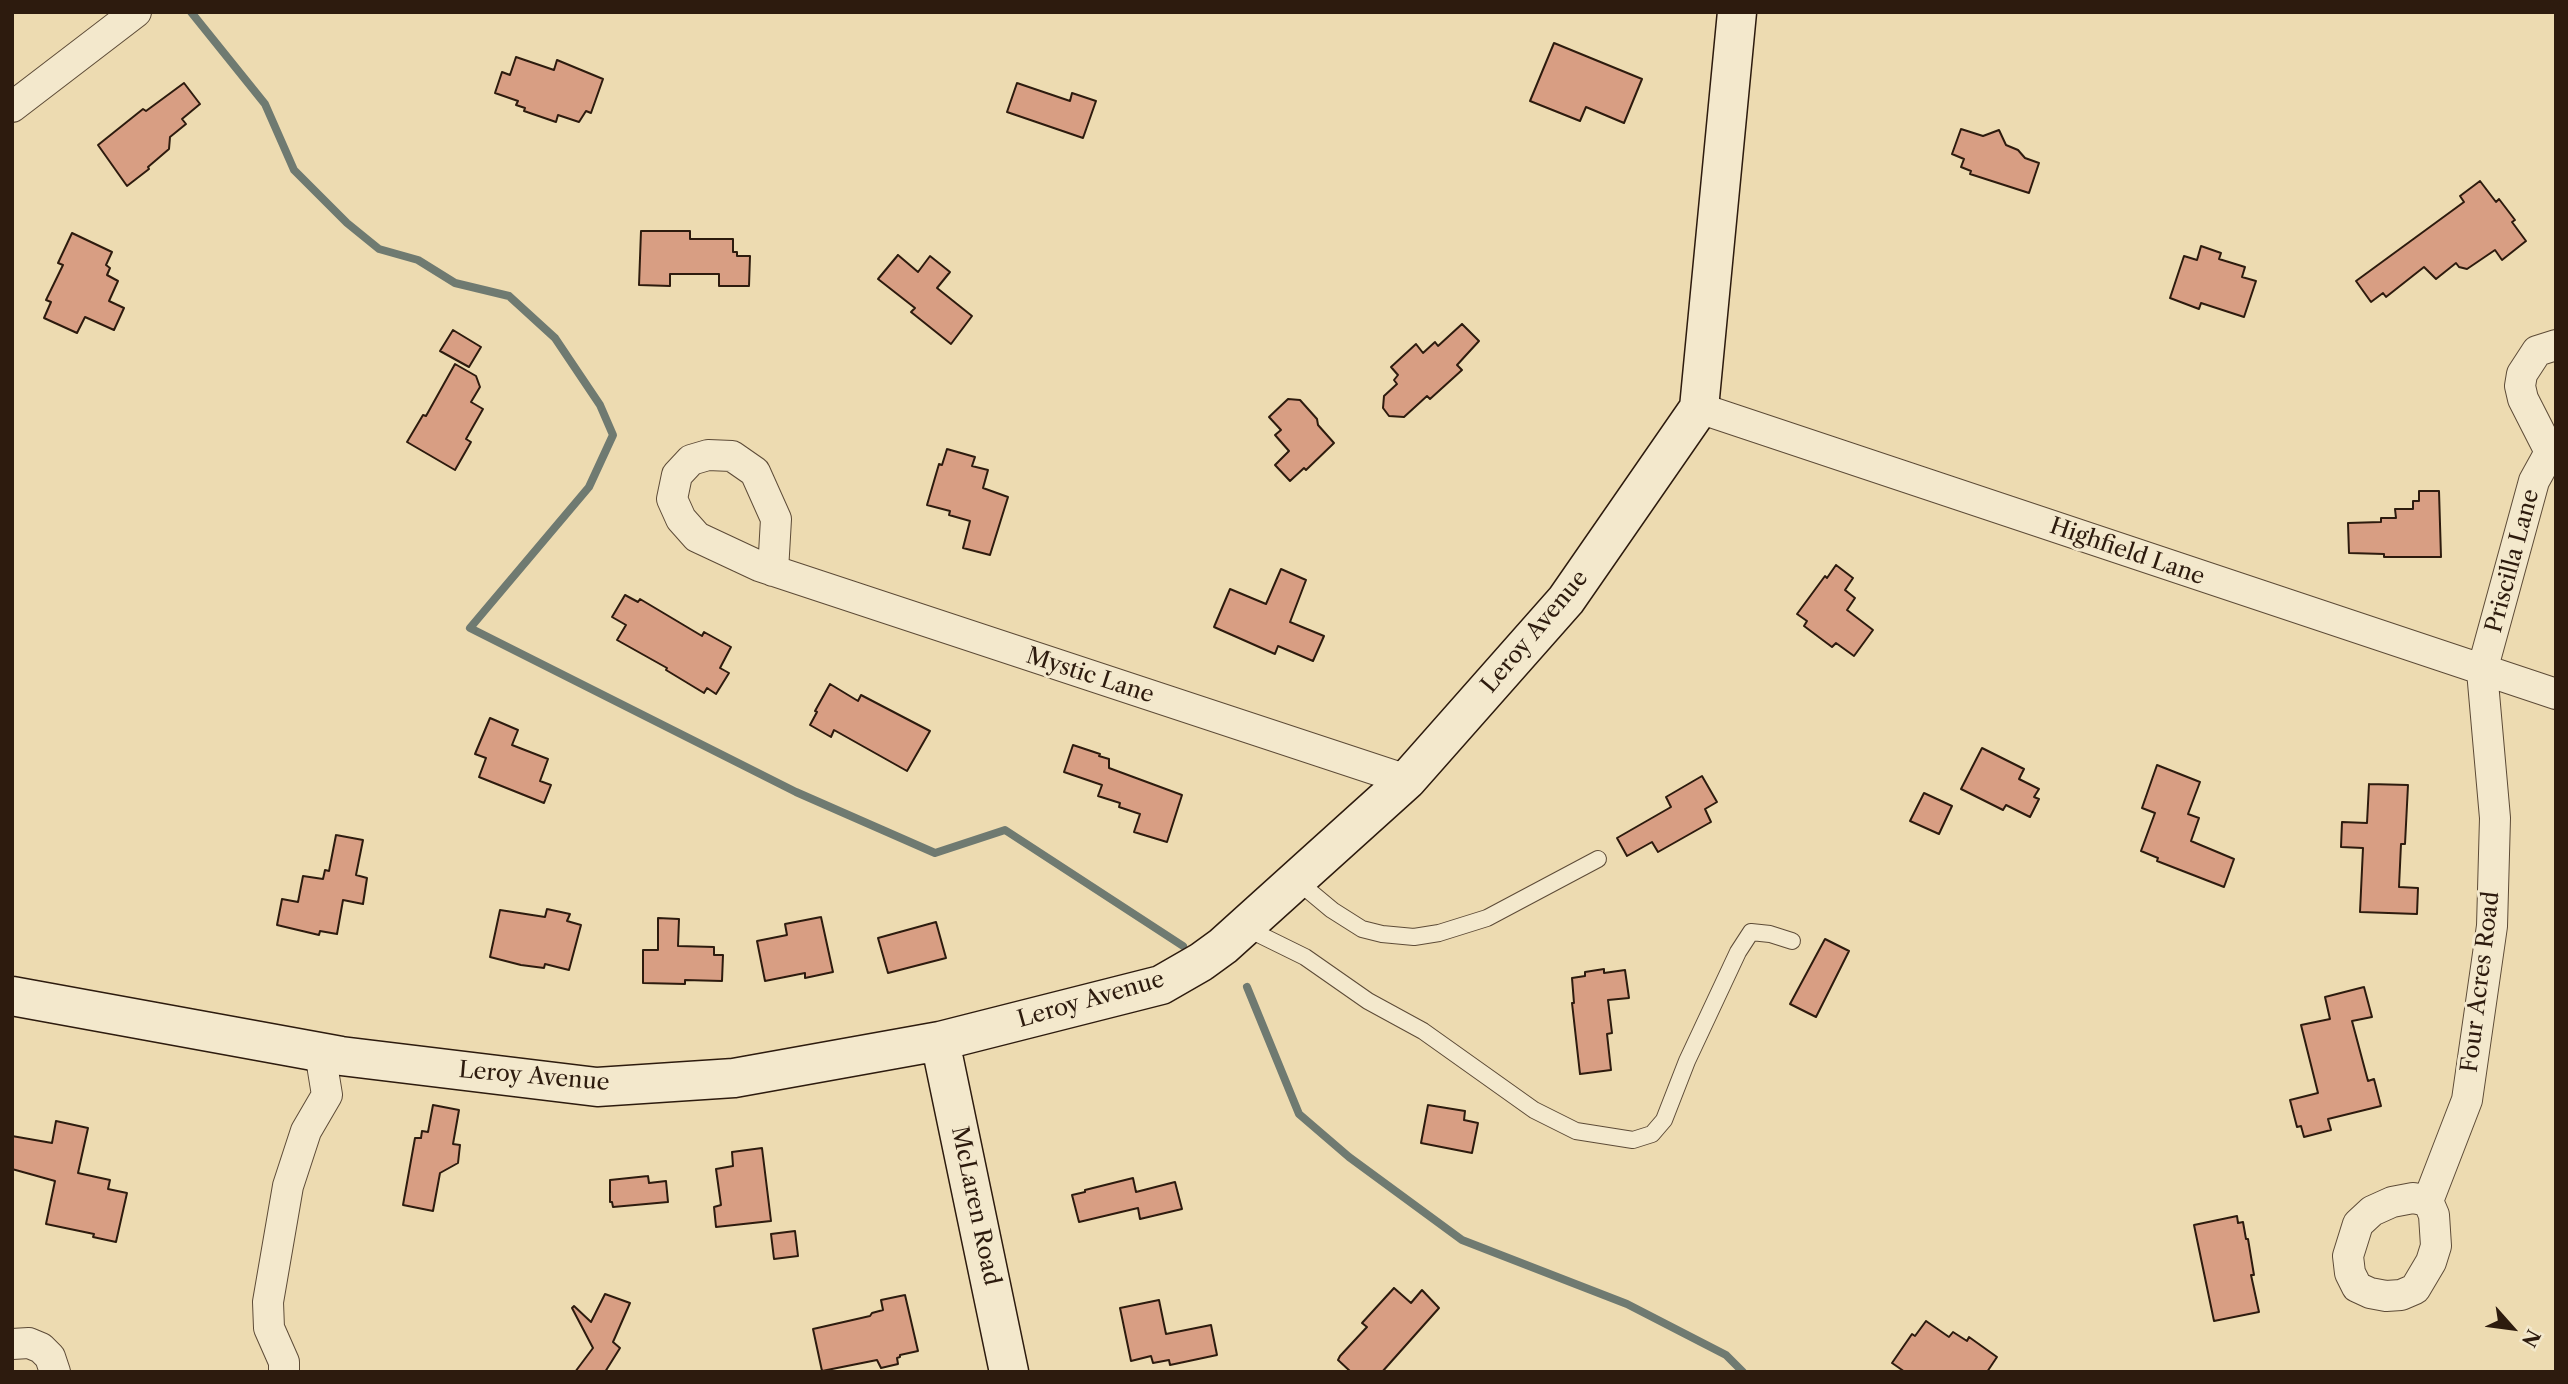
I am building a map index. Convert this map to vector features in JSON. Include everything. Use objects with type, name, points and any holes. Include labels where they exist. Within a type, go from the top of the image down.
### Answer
[{"type":"street","points":[[12,107],[136,12]]},
{"type":"street","name":"Leroy Avenue","points":[[12,996],[320,1052],[597,1087],[734,1078],[940,1041],[1161,985],[1201,962],[1244,927],[1407,780],[1566,600],[1699,408],[1737,12]]},
{"type":"street","name":"Priscilla Lane","points":[[2482,671],[2534,481],[2553,451],[2523,399],[2520,386],[2522,374],[2537,351],[2556,345]]},
{"type":"street","name":"Highfield Lane","points":[[1699,408],[2556,694]]},
{"type":"street","name":"Mystic Lane","points":[[773,571],[1407,780]]},
{"type":"street","name":"Four Acres Road","points":[[2428,1201],[2467,1100],[2492,926],[2495,818],[2482,671]]},
{"type":"street","name":"McLaren Road","points":[[940,1041],[1009,1372]]},
{"type":"street","points":[[284,1372],[284,1362],[269,1328],[268,1302],[288,1186],[306,1131],[327,1095],[320,1052]]},
{"type":"street","points":[[12,1344],[29,1343],[41,1348],[50,1357],[55,1372]]},
{"type":"lane","points":[[1296,880],[1332,910],[1362,929],[1414,937],[1439,933],[1487,918],[1598,859]]},
{"type":"lane","points":[[1244,927],[1305,957],[1368,1001],[1423,1031],[1486,1073],[1534,1110],[1576,1131],[1633,1140],[1652,1134],[1664,1120],[1687,1062],[1738,952],[1751,932],[1770,934],[1792,941]]},
{"type":"building","points":[[1554,43],[1642,79],[1624,123],[1586,107],[1580,121],[1530,101]]},
{"type":"building","points":[[516,57],[554,70],[557,60],[603,79],[591,113],[586,111],[579,122],[558,115],[556,122],[524,111],[525,108],[516,105],[518,101],[495,93],[502,72],[510,75]]},
{"type":"building","points":[[184,83],[200,104],[182,119],[186,124],[170,137],[169,149],[127,186],[98,145],[143,109],[146,111]]},
{"type":"building","points":[[1017,83],[1070,101],[1072,93],[1096,101],[1083,138],[1007,112]]},
{"type":"building","points":[[1961,129],[1983,136],[1999,130],[2006,145],[2018,150],[2025,158],[2039,163],[2029,193],[1970,174],[1971,171],[1961,167],[1964,159],[1952,154]]},
{"type":"building","points":[[2480,181],[2496,202],[2499,199],[2515,220],[2512,222],[2526,241],[2502,260],[2495,250],[2467,269],[2456,263],[2436,279],[2424,267],[2386,297],[2383,293],[2371,302],[2356,281],[2464,202],[2460,196]]},
{"type":"building","points":[[641,231],[690,231],[690,239],[733,239],[733,252],[737,252],[737,256],[750,256],[749,286],[719,286],[719,274],[670,274],[670,286],[639,285]]},
{"type":"building","points":[[72,233],[112,252],[106,265],[110,268],[107,275],[118,281],[109,301],[124,308],[114,330],[85,317],[77,333],[44,318],[51,302],[46,300],[63,265],[58,263]]},
{"type":"building","points":[[2201,246],[2221,253],[2219,259],[2245,267],[2242,277],[2256,281],[2244,317],[2201,303],[2199,309],[2170,298],[2184,256],[2197,260]]},
{"type":"building","points":[[898,255],[918,272],[930,256],[950,272],[937,288],[972,316],[951,344],[911,312],[915,308],[878,279]]},
{"type":"building","points":[[1462,324],[1479,341],[1457,365],[1462,370],[1430,399],[1427,396],[1404,417],[1389,416],[1383,408],[1384,396],[1397,384],[1394,380],[1398,375],[1391,367],[1416,344],[1423,353],[1435,342],[1438,346]]},
{"type":"building","points":[[453,330],[481,347],[469,367],[440,351]]},
{"type":"building","points":[[455,364],[476,376],[480,387],[471,402],[483,409],[466,439],[471,442],[455,470],[407,442],[423,415],[426,416]]},
{"type":"building","points":[[1288,399],[1300,400],[1334,443],[1306,470],[1304,468],[1290,481],[1275,465],[1289,451],[1275,435],[1281,430],[1269,417]]},
{"type":"building","points":[[947,449],[975,457],[972,466],[988,470],[983,488],[1008,497],[990,555],[963,548],[970,521],[949,515],[950,511],[927,505],[939,464],[942,465]]},
{"type":"building","points":[[2419,491],[2439,491],[2441,557],[2384,557],[2384,554],[2349,553],[2348,523],[2381,522],[2381,518],[2396,518],[2395,509],[2413,509],[2413,501],[2419,501]]},
{"type":"building","points":[[1836,565],[1853,578],[1845,590],[1855,598],[1847,610],[1873,630],[1854,656],[1836,643],[1832,647],[1804,626],[1807,621],[1797,614]]},
{"type":"building","points":[[1281,569],[1306,580],[1290,622],[1324,636],[1313,661],[1278,646],[1275,654],[1214,627],[1230,589],[1266,604]]},
{"type":"building","points":[[625,595],[638,602],[640,599],[702,636],[704,632],[731,647],[720,668],[729,673],[716,694],[707,688],[704,693],[666,670],[667,668],[617,640],[626,625],[612,617]]},
{"type":"building","points":[[830,684],[858,701],[861,695],[930,731],[907,771],[834,730],[831,737],[810,725]]},
{"type":"building","points":[[490,718],[518,730],[512,745],[548,759],[540,781],[551,785],[544,803],[479,777],[486,758],[475,754]]},
{"type":"building","points":[[1073,745],[1109,759],[1109,768],[1182,795],[1167,842],[1134,832],[1140,814],[1119,807],[1120,803],[1098,796],[1102,785],[1064,772]]},
{"type":"building","points":[[1982,748],[2024,769],[2019,779],[2039,789],[2034,797],[2039,799],[2030,817],[2006,805],[2003,810],[1961,789]]},
{"type":"building","points":[[2157,765],[2200,782],[2188,814],[2199,818],[2191,841],[2234,859],[2224,887],[2157,861],[2158,858],[2141,851],[2155,813],[2142,808]]},
{"type":"building","points":[[1702,776],[1717,802],[1705,809],[1711,822],[1658,852],[1652,842],[1627,856],[1617,838],[1671,807],[1666,797]]},
{"type":"building","points":[[2369,784],[2408,785],[2405,844],[2401,844],[2399,887],[2418,888],[2417,914],[2360,912],[2363,848],[2341,847],[2342,822],[2367,823]]},
{"type":"building","points":[[1924,793],[1952,806],[1939,834],[1910,821]]},
{"type":"building","points":[[336,835],[363,840],[356,875],[367,878],[363,904],[343,900],[337,934],[320,931],[319,935],[277,925],[282,899],[298,902],[303,876],[323,879],[325,870],[329,871]]},
{"type":"building","points":[[547,909],[570,914],[567,921],[581,925],[569,970],[545,964],[544,968],[521,965],[490,957],[500,910],[545,917]]},
{"type":"building","points":[[821,917],[833,972],[805,978],[805,973],[765,981],[757,941],[787,935],[785,924]]},
{"type":"building","points":[[658,918],[679,919],[678,946],[714,947],[714,955],[723,955],[722,981],[643,983],[643,950],[658,950]]},
{"type":"building","points":[[936,922],[946,958],[888,973],[878,938]]},
{"type":"building","points":[[1825,939],[1849,951],[1816,1017],[1790,1004]]},
{"type":"building","points":[[1604,969],[1604,973],[1625,970],[1629,998],[1608,1000],[1612,1033],[1607,1034],[1611,1070],[1580,1074],[1572,978],[1585,976],[1585,972]]},
{"type":"building","points":[[2364,987],[2372,1017],[2352,1021],[2368,1081],[2374,1079],[2381,1106],[2328,1119],[2331,1130],[2304,1137],[2301,1126],[2297,1127],[2290,1100],[2318,1093],[2301,1025],[2330,1019],[2325,997]]},
{"type":"building","points":[[433,1105],[459,1110],[453,1144],[460,1145],[458,1163],[440,1173],[433,1211],[403,1205],[415,1138],[421,1138],[422,1131],[428,1132]]},
{"type":"building","points":[[1428,1105],[1465,1111],[1464,1120],[1478,1123],[1472,1153],[1421,1143]]},
{"type":"building","points":[[56,1121],[88,1128],[78,1173],[110,1180],[108,1189],[127,1193],[116,1242],[93,1237],[94,1234],[46,1224],[55,1181],[12,1169],[12,1136],[52,1143]]},
{"type":"building","points":[[762,1148],[771,1221],[716,1227],[714,1207],[721,1205],[716,1169],[733,1166],[732,1152]]},
{"type":"building","points":[[648,1176],[649,1183],[666,1181],[668,1202],[613,1207],[610,1202],[610,1180]]},
{"type":"building","points":[[1133,1178],[1136,1192],[1175,1182],[1182,1209],[1140,1219],[1138,1208],[1079,1222],[1072,1195]]},
{"type":"building","points":[[2237,1216],[2238,1223],[2243,1222],[2248,1239],[2254,1275],[2251,1275],[2259,1312],[2214,1321],[2194,1225]]},
{"type":"building","points":[[795,1231],[798,1256],[774,1259],[771,1234]]},
{"type":"building","points":[[1394,1288],[1411,1303],[1422,1290],[1439,1308],[1382,1372],[1351,1372],[1338,1360],[1340,1356],[1367,1327],[1362,1323]]},
{"type":"building","points":[[605,1294],[630,1303],[613,1342],[620,1348],[605,1372],[575,1372],[593,1348],[572,1308],[574,1306],[591,1322]]},
{"type":"building","points":[[905,1295],[918,1351],[900,1355],[897,1358],[898,1364],[881,1368],[877,1360],[822,1371],[813,1329],[870,1316],[883,1310],[881,1300]]},
{"type":"building","points":[[1159,1300],[1166,1334],[1211,1325],[1217,1355],[1170,1365],[1169,1360],[1153,1363],[1151,1356],[1131,1361],[1120,1308]]},
{"type":"building","points":[[1926,1321],[1949,1337],[1953,1332],[1967,1341],[1969,1337],[1997,1357],[1987,1372],[1905,1372],[1892,1363],[1912,1334],[1915,1336]]},
{"type":"waterway","points":[[191,12],[265,104],[294,170],[347,223],[379,249],[418,260],[455,283],[509,296],[555,338],[600,405],[613,435],[589,487],[470,628],[796,792],[935,853],[1005,830],[1183,946]]},
{"type":"waterway","points":[[1247,987],[1299,1114],[1349,1157],[1462,1240],[1627,1304],[1726,1355],[1743,1372]]}]
